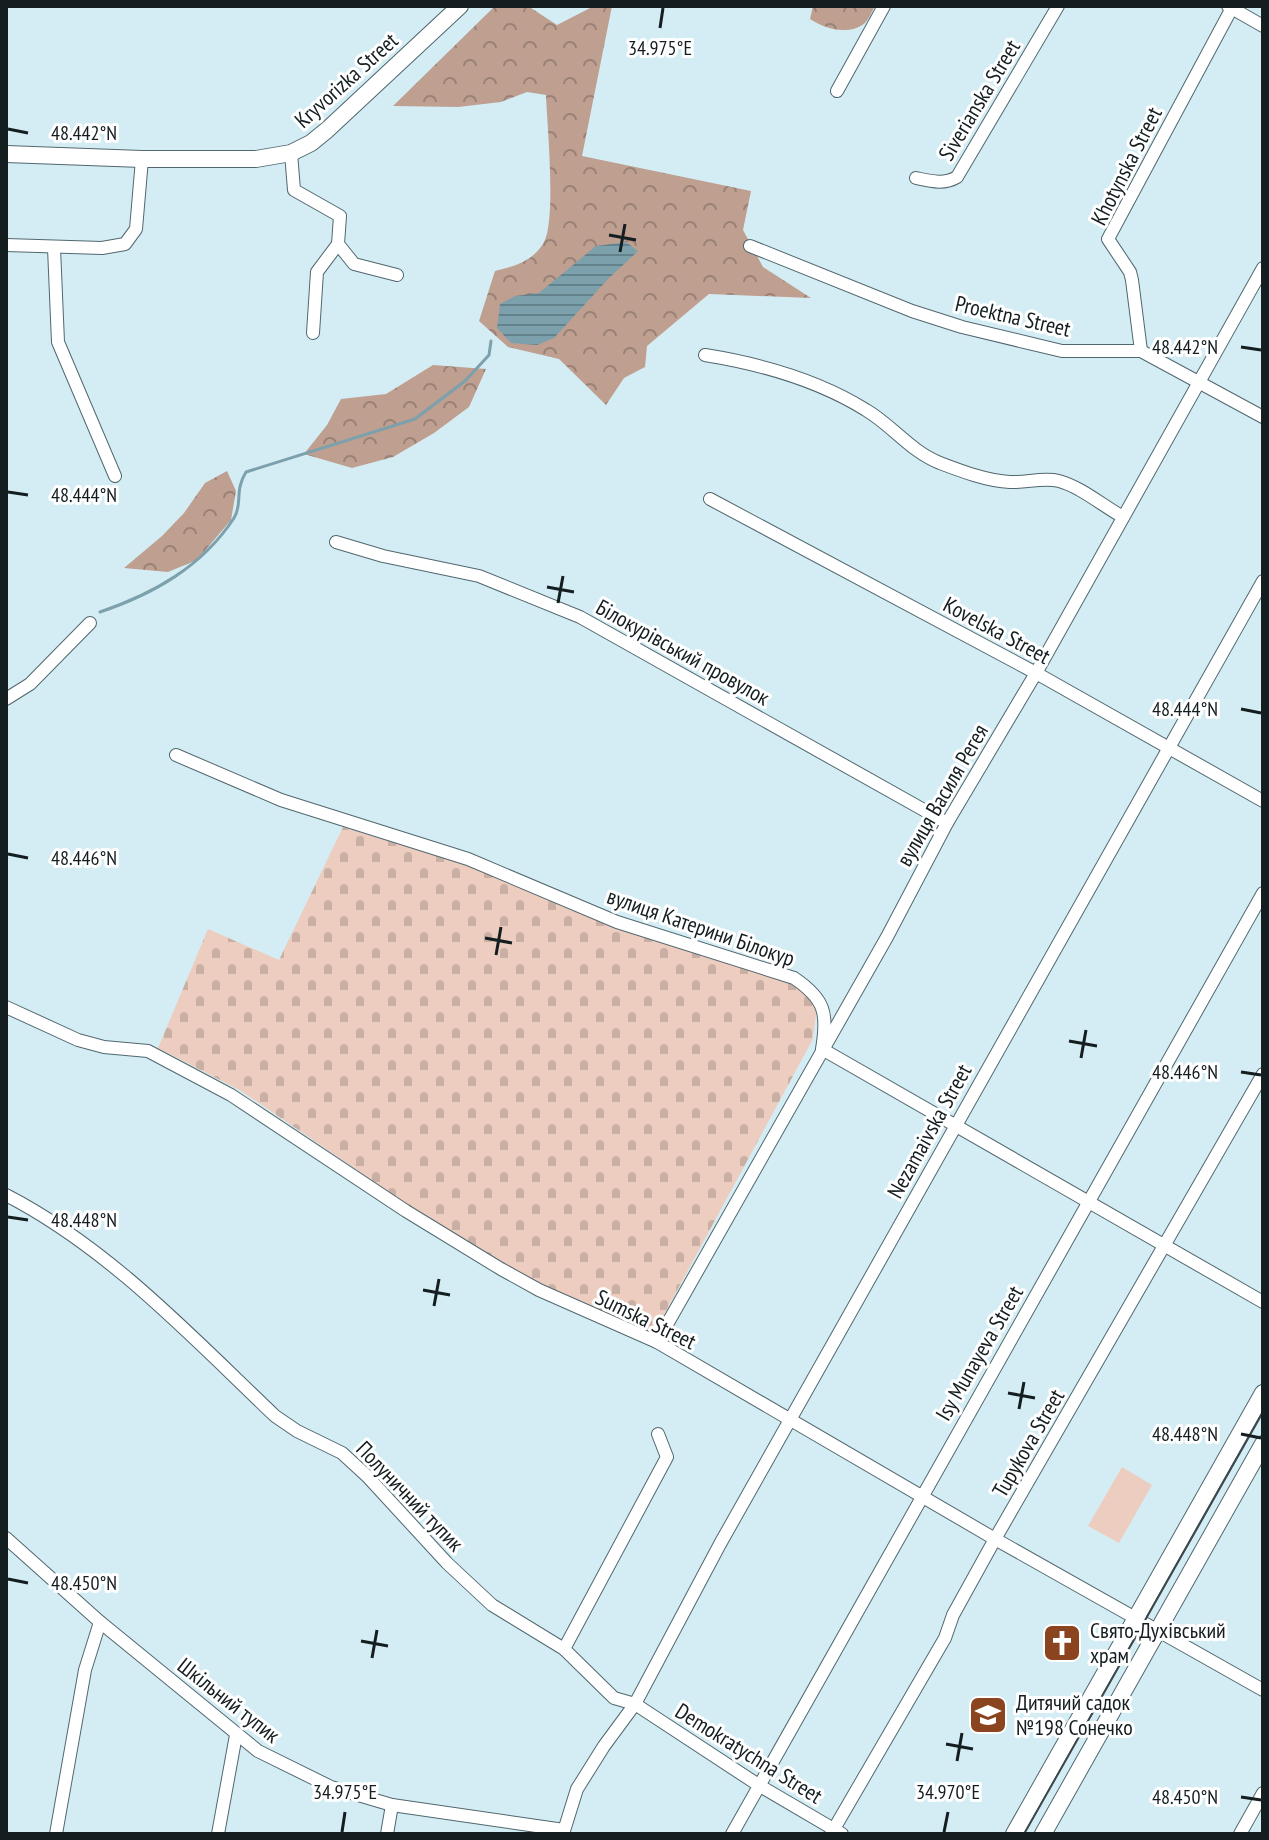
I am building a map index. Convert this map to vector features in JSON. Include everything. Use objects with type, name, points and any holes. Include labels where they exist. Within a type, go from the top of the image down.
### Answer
[{"type":"main road","name":"Kryvorizka Street","points":[[6,154],[256,159],[291,153],[327,130],[460,6]]},
{"type":"main road","points":[[1014,1834],[1263,1393]]},
{"type":"main road","points":[[1043,1834],[1263,1444]]},
{"type":"street","points":[[837,91],[884,6]]},
{"type":"street","name":"Siverianska Street","points":[[916,178],[950,182],[957,177],[1058,6]]},
{"type":"street","points":[[1231,7],[1263,26]]},
{"type":"street","name":"Khotynska Street","points":[[1141,351],[1130,272],[1108,239],[1231,7]]},
{"type":"street","points":[[291,153],[294,190],[340,216],[338,244],[317,272],[313,333]]},
{"type":"street","points":[[6,245],[115,247],[131,239],[138,217],[142,159]]},
{"type":"street","points":[[338,244],[354,264],[397,275]]},
{"type":"street","name":"Proektna Street","points":[[750,246],[912,311],[962,327],[1062,351],[1141,351],[1263,417]]},
{"type":"street","points":[[54,248],[58,342],[115,476]]},
{"type":"street","name":"вулиця Василя Регея","points":[[657,1342],[947,823],[1036,673],[1263,268]]},
{"type":"street","points":[[705,355],[776,370],[852,402],[870,412],[920,455],[942,464],[989,479],[1010,482],[1061,481],[1123,517]]},
{"type":"street","name":"Kovelska Street","points":[[710,499],[1036,673],[1263,801]]},
{"type":"street","name":"Білокурівський провулок","points":[[336,542],[383,556],[479,576],[580,617],[947,823]]},
{"type":"street","name":"Nezamaivska Street","points":[[563,1832],[577,1789],[635,1704],[791,1418],[1263,581]]},
{"type":"street","points":[[6,699],[30,684],[90,623]]},
{"type":"street","name":"вулиця Катерини Білокур","points":[[176,755],[281,800],[468,859],[617,922],[794,978],[810,988],[820,1001],[826,1028],[822,1049]]},
{"type":"street","name":"Isy Munayeva Street","points":[[732,1834],[1263,893]]},
{"type":"street","name":"Sumska Street","points":[[6,1007],[78,1040],[104,1047],[148,1051],[231,1095],[406,1211],[501,1269],[539,1290],[657,1342],[921,1497],[1263,1690]]},
{"type":"street","points":[[822,1049],[1263,1302]]},
{"type":"street","name":"Tupykova Street","points":[[835,1832],[945,1638],[953,1615],[995,1539],[1263,1074]]},
{"type":"street","name":"Полуничний тупик","points":[[6,1195],[27,1206],[118,1270],[275,1416],[297,1431],[342,1453],[447,1563],[492,1605],[564,1649],[614,1698],[635,1704]]},
{"type":"street","points":[[564,1649],[663,1467],[667,1457],[658,1434]]},
{"type":"street","name":"Шкільний тупик","points":[[6,1538],[100,1622],[258,1751],[331,1787],[392,1805],[563,1832]]},
{"type":"street","points":[[56,1834],[85,1670],[100,1622]]},
{"type":"street","name":"Demokratychna Street","points":[[635,1704],[835,1832]]},
{"type":"street","points":[[218,1834],[236,1735]]},
{"type":"street","points":[[1240,1834],[1263,1793]]},
{"type":"street","points":[[387,1834],[392,1805]]},
{"type":"green space","points":[[495,6],[528,6],[557,25],[594,6],[612,6],[582,156],[751,191],[743,230],[763,267],[811,298],[709,294],[647,346],[645,367],[624,378],[606,405],[559,359],[508,347],[479,321],[495,271],[528,259],[543,244],[547,233],[550,196],[546,95],[527,92],[501,102],[458,107],[393,106]]},
{"type":"green space","points":[[813,6],[875,6],[865,23],[845,30],[823,26],[810,19]]},
{"type":"green space","points":[[433,365],[486,369],[469,407],[434,433],[393,457],[352,468],[304,454],[327,425],[341,399],[386,394]]},
{"type":"green space","points":[[227,471],[236,491],[231,520],[197,560],[168,572],[124,568],[184,513],[205,483]]},
{"type":"green space","points":[[343,827],[480,869],[800,985],[817,1007],[813,1039],[653,1335],[541,1287],[417,1211],[241,1091],[158,1048],[208,929],[279,960]]},
{"type":"green space","points":[[1122,1467],[1152,1485],[1119,1543],[1088,1526]]},
{"type":"water","points":[[626,242],[638,251],[554,338],[537,345],[511,343],[497,328],[500,304],[515,296],[539,293],[596,246]]},
{"type":"waterway","points":[[100,612],[139,597],[175,577],[207,551],[237,513],[240,485],[246,472],[415,419],[465,381],[489,355],[491,341]]},
{"type":"tram line","points":[[1024,1834],[1263,1412]]},
{"type":"place","name":"Свято-Духівський храм","points":[[1062,1643]]},
{"type":"place","name":"Дитячий садок №198 Сонечко","points":[[988,1715]]}]
